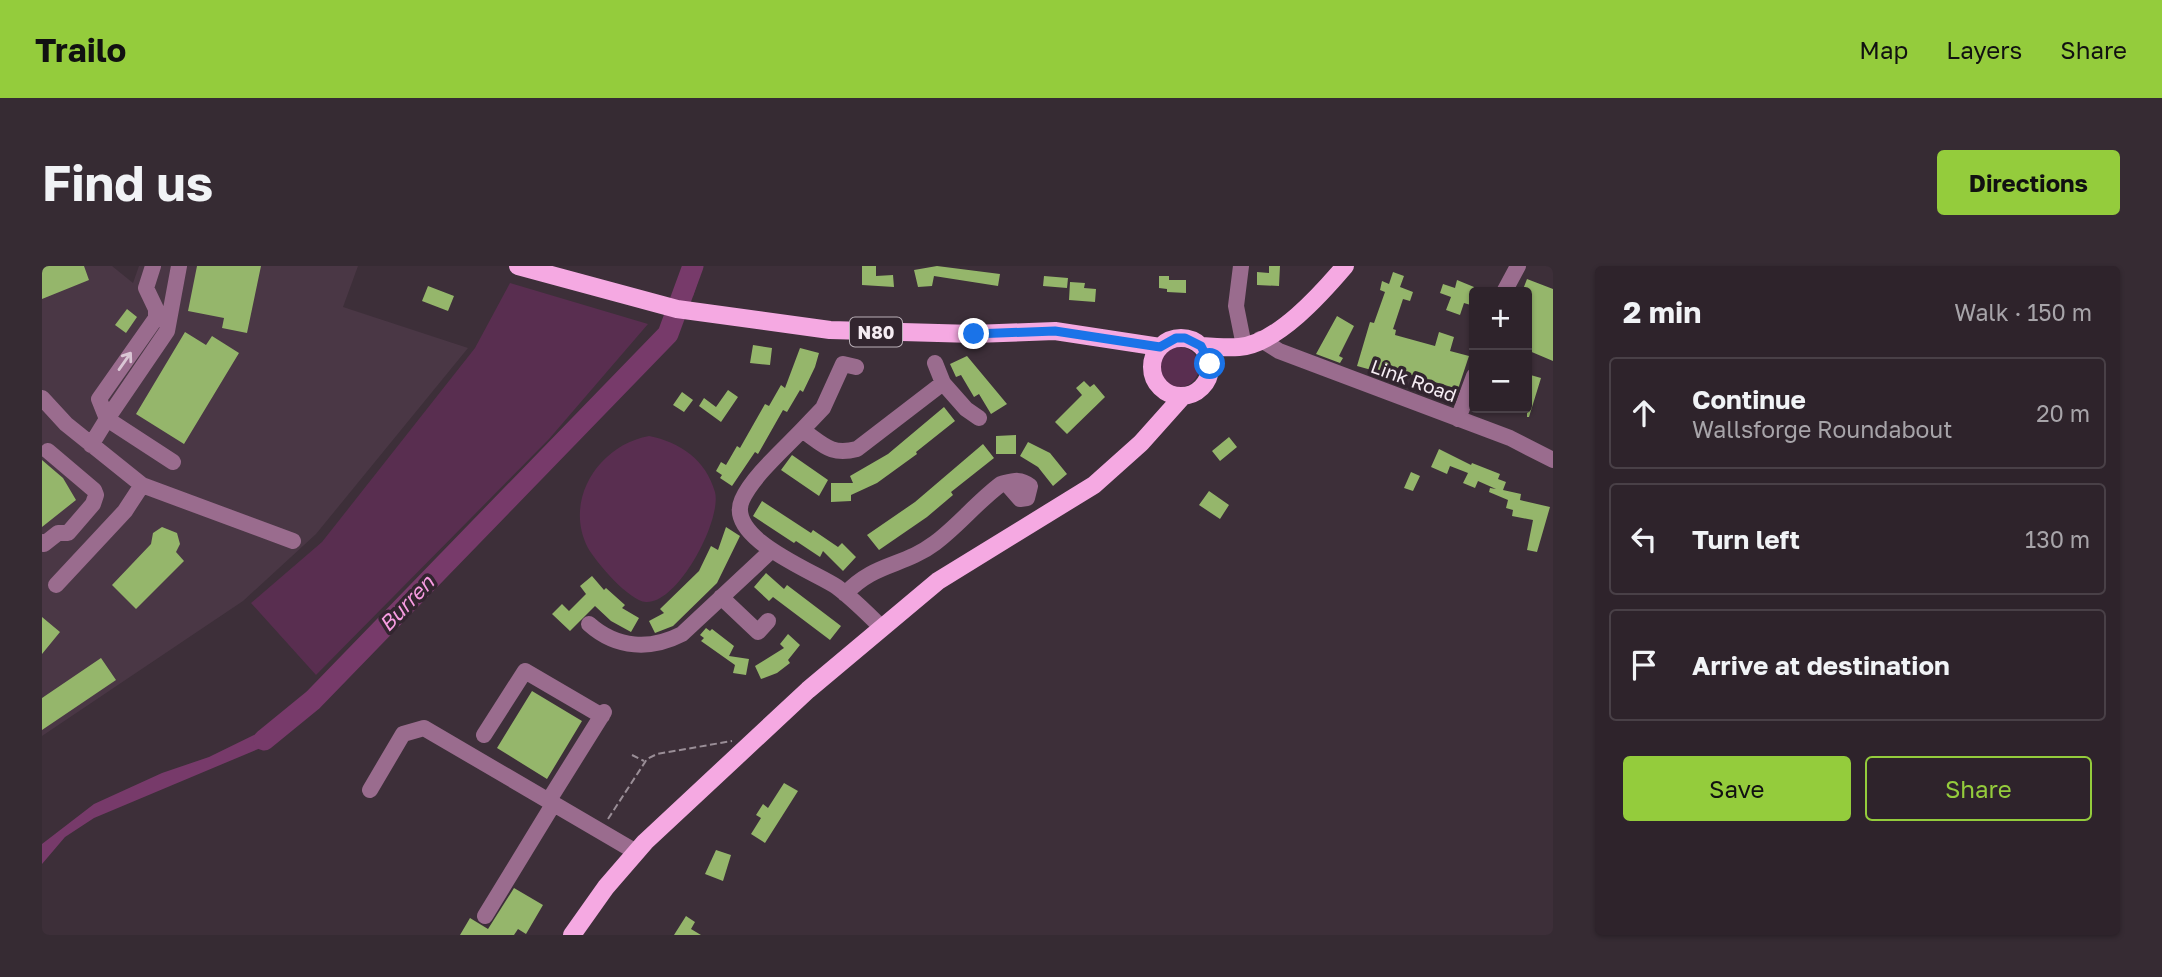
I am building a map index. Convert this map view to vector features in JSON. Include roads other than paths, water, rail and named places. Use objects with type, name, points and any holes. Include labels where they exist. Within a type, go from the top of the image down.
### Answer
[{"type":"main road","name":"N80","points":[[518,266],[697,312],[830,330],[941,334],[1055,331],[1160,347],[1176,338],[1194,341],[1201,346],[1248,344]]},
{"type":"main road","points":[[572,935],[636,852],[695,792],[881,627],[938,581],[1094,485],[1141,443],[1184,396],[1200,389],[1209,374],[1248,344],[1287,324],[1317,299],[1345,266]]},
{"type":"main road","name":"N80","points":[[1116,341],[1152,369],[1161,388]]},
{"type":"main road","points":[[1201,346],[1210,364],[1209,374]]},
{"type":"main road","points":[[1152,369],[1160,347]]},
{"type":"main road","points":[[1155,425],[1161,388],[1184,396]]},
{"type":"street","points":[[153,266],[146,288],[163,310]]},
{"type":"street","points":[[173,462],[107,419],[99,399],[163,310],[179,266]]},
{"type":"street","points":[[1241,266],[1236,306],[1248,344]]},
{"type":"street","points":[[1507,287],[1518,266]]},
{"type":"street","name":"Link Road","points":[[1248,344],[1279,351],[1510,438],[1553,460]]},
{"type":"street","points":[[935,363],[943,383],[966,409],[979,418]]},
{"type":"street","points":[[856,367],[843,364],[823,408],[742,500],[739,516],[746,530],[772,550],[845,594],[881,627]]},
{"type":"street","points":[[802,430],[822,446],[841,453],[857,449],[943,383]]},
{"type":"street","points":[[1458,419],[1469,389]]},
{"type":"street","points":[[42,398],[66,425],[142,485],[293,541]]},
{"type":"street","points":[[91,445],[107,419]]},
{"type":"street","points":[[42,542],[44,544],[58,533],[68,533],[93,504],[96,495],[94,489],[48,451]]},
{"type":"street","points":[[845,594],[872,570],[920,553],[935,543],[977,504],[1006,483]]},
{"type":"street","points":[[56,585],[125,510],[142,485]]},
{"type":"street","points":[[80,521],[101,537]]},
{"type":"street","points":[[589,624],[600,633],[624,643],[650,646],[682,634],[772,550]]},
{"type":"street","points":[[721,597],[758,632],[768,621]]},
{"type":"street","points":[[484,735],[525,671],[603,714],[485,916]]},
{"type":"street","points":[[370,790],[404,734],[424,728],[636,852]]},
{"type":"waterway","name":"Burren","points":[[264,740],[313,700],[668,334],[693,266]]}]
